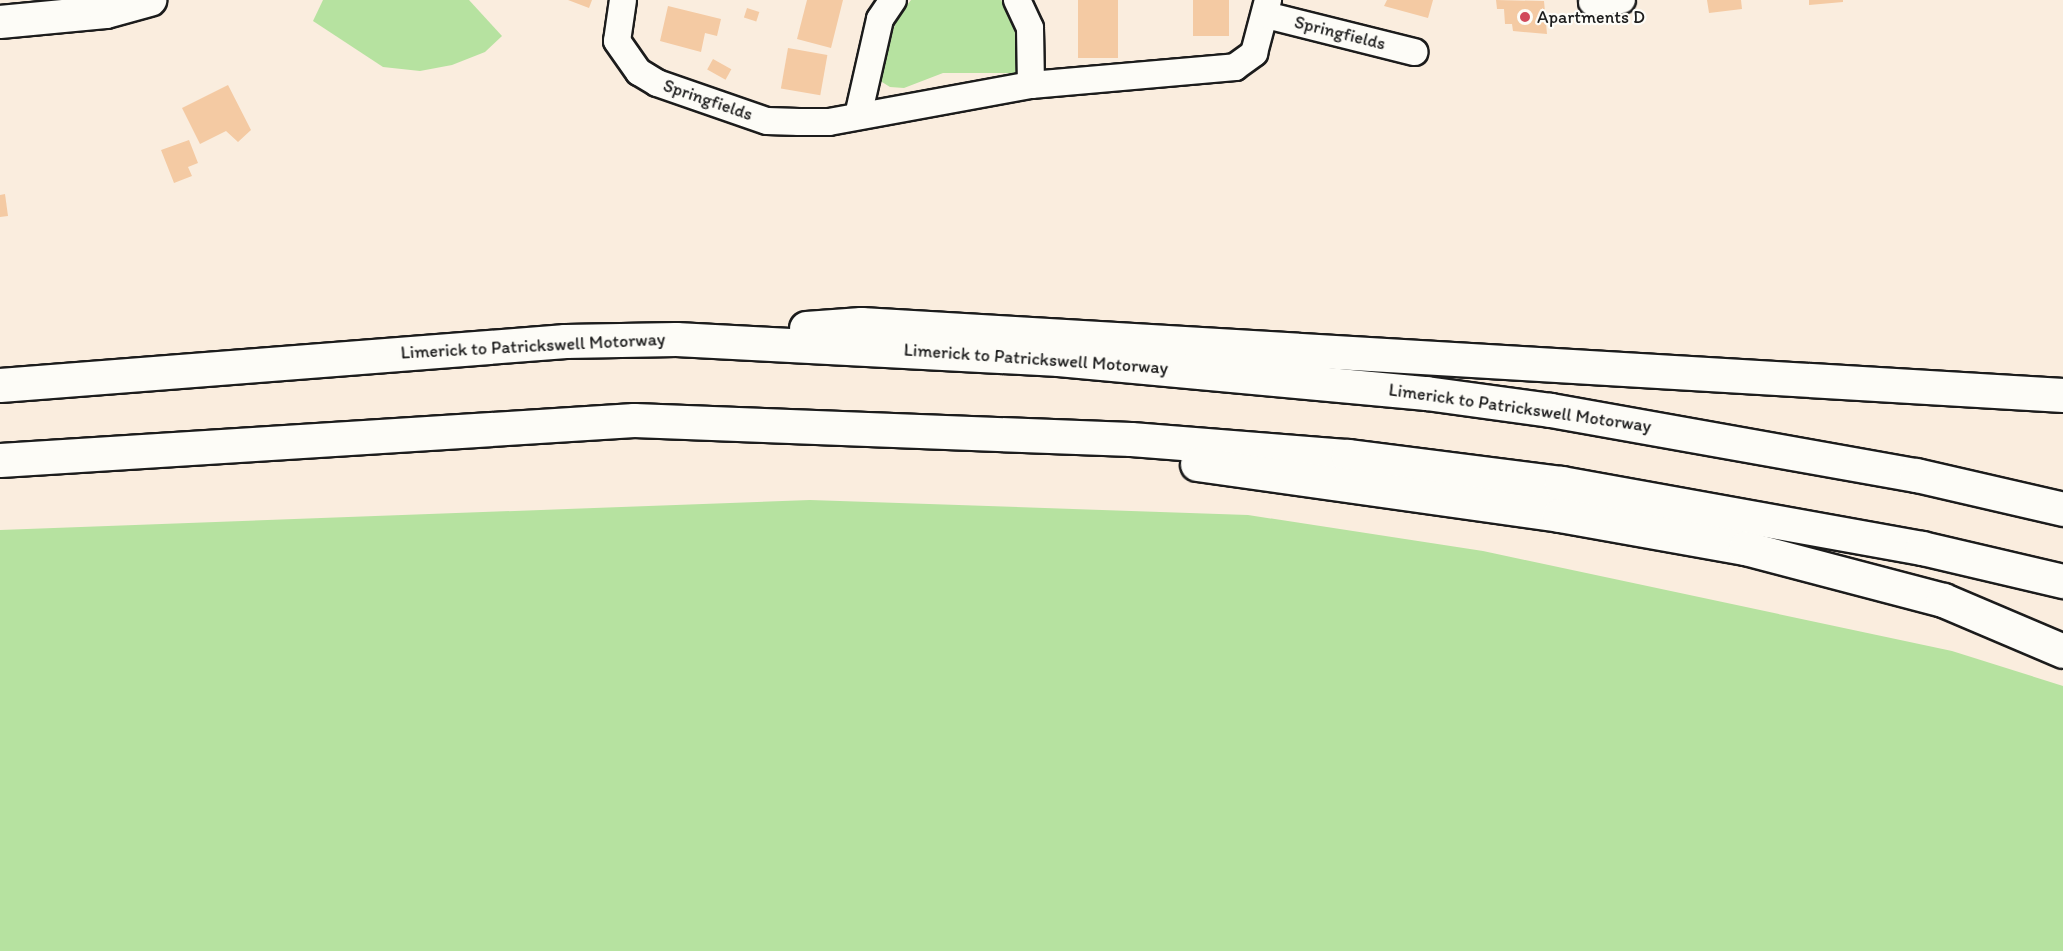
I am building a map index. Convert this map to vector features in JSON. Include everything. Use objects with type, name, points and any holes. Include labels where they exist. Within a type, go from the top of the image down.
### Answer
[{"type":"highway","points":[[676,339],[861,324],[2063,395]]},
{"type":"highway","name":"Limerick to Patrickswell Motorway","points":[[0,385],[554,341],[676,339],[1058,359],[1426,393],[1674,430],[1916,475],[2063,509]]},
{"type":"highway","points":[[0,460],[634,420],[1131,439],[1348,456],[1714,508],[1922,548],[2063,581]]},
{"type":"highway","points":[[753,423],[1135,456],[1571,517],[1745,548],[1943,600],[2063,651]]},
{"type":"street","points":[[0,22],[106,12],[150,0]]},
{"type":"street","name":"Springfields","points":[[623,0],[617,41],[627,58],[657,83],[768,121],[829,122],[1031,85],[1235,67],[1254,53],[1267,8],[1414,52]]},
{"type":"street","points":[[858,116],[880,19],[893,0]]},
{"type":"street","points":[[1017,0],[1030,28],[1031,85]]},
{"type":"street","points":[[1592,2],[1622,0]]},
{"type":"green space","points":[[323,0],[469,0],[502,36],[485,52],[452,65],[420,71],[383,67],[313,21]]},
{"type":"green space","points":[[911,0],[1001,0],[1022,34],[1022,63],[1016,73],[943,73],[904,88],[890,87],[882,82],[879,67],[898,17]]},
{"type":"green space","points":[[810,500],[1248,515],[1483,551],[1952,651],[2063,686],[2063,951],[0,951],[0,530]]},
{"type":"building","points":[[568,0],[592,0],[589,8]]},
{"type":"building","points":[[807,0],[843,0],[831,48],[797,39]]},
{"type":"building","points":[[1078,0],[1118,0],[1118,58],[1078,58]]},
{"type":"building","points":[[1193,0],[1229,0],[1229,36],[1193,36]]},
{"type":"building","points":[[1387,0],[1433,0],[1428,18],[1384,6]]},
{"type":"building","name":"Apartments D","points":[[1496,0],[1544,1],[1547,34],[1513,31],[1512,24],[1505,24],[1504,9],[1497,9]]},
{"type":"building","points":[[1707,0],[1741,0],[1742,9],[1709,13]]},
{"type":"building","points":[[1809,0],[1843,0],[1843,2],[1809,5]]},
{"type":"building","points":[[668,6],[721,19],[717,36],[705,33],[701,52],[660,41]]},
{"type":"building","points":[[747,8],[759,12],[756,22],[744,18]]},
{"type":"building","points":[[788,48],[827,55],[820,95],[781,88]]},
{"type":"building","points":[[713,59],[731,69],[726,80],[707,69]]},
{"type":"building","points":[[228,85],[251,130],[238,142],[226,131],[200,144],[182,108]]},
{"type":"building","points":[[189,140],[198,163],[188,167],[192,176],[174,183],[161,150]]},
{"type":"building","points":[[5,194],[8,216],[0,217],[0,195]]},
{"type":"place","name":"Apartments D","points":[[1525,17]]}]
